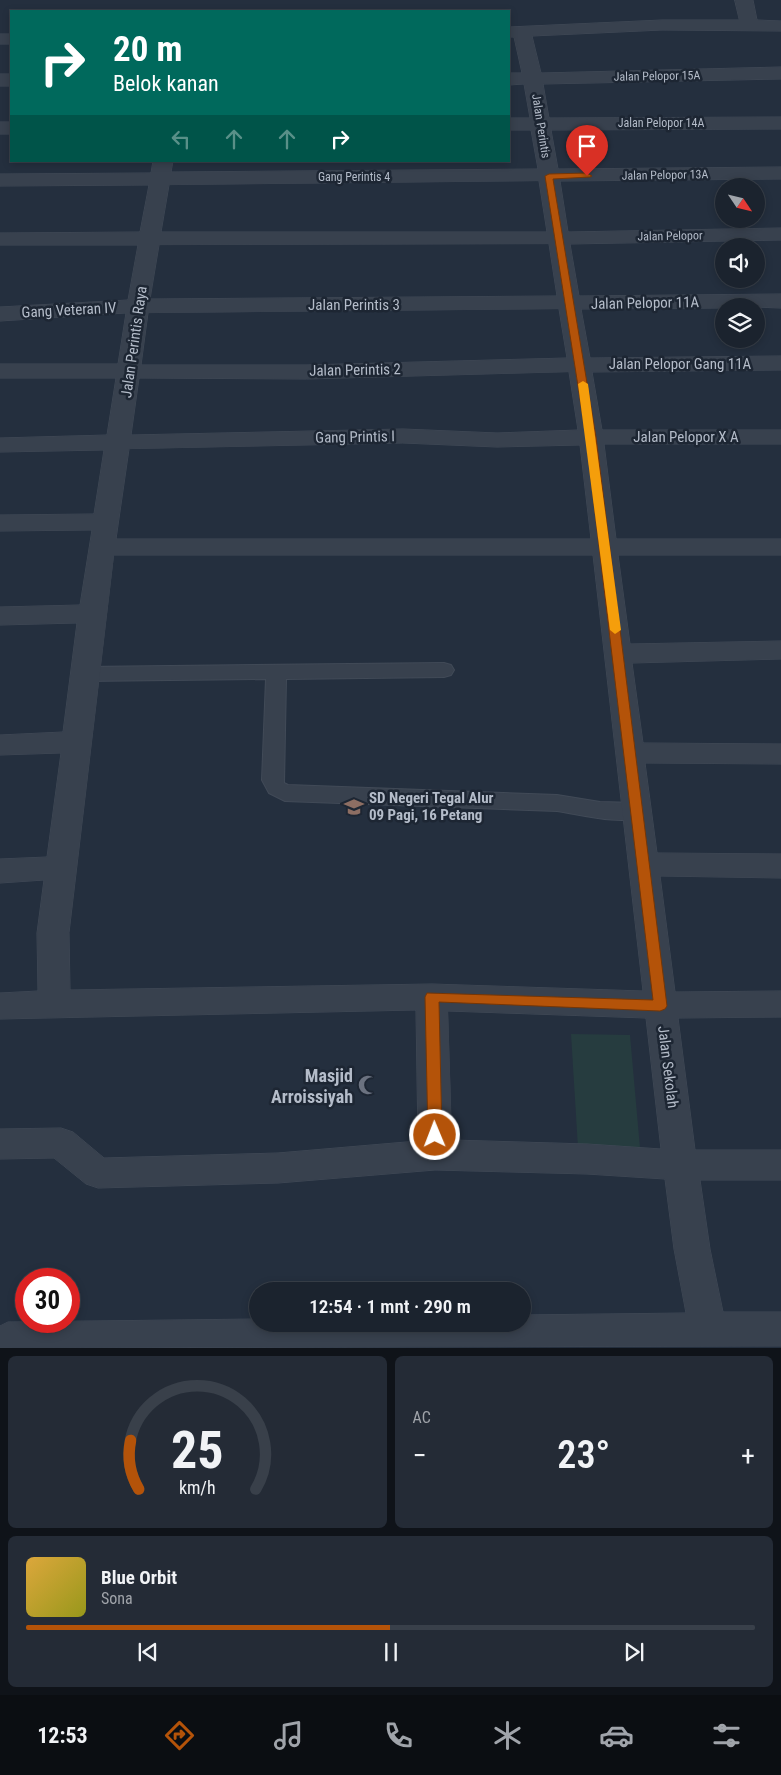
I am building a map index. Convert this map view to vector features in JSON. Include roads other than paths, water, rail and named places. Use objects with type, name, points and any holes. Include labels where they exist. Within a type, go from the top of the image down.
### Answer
[{"type":"street","points":[[744,0],[749,26]]},
{"type":"street","points":[[515,32],[662,25],[781,26]]},
{"type":"street","name":"Jalan Perintis","points":[[515,32],[533,79],[580,365],[605,548]]},
{"type":"street","name":"Jalan Pelopor 15A","points":[[510,79],[781,73]]},
{"type":"street","name":"Jalan Pelopor 14A","points":[[510,124],[781,123]]},
{"type":"street","name":"Gang Perintis 4","points":[[0,180],[161,170],[549,176]]},
{"type":"street","name":"Jalan Perintis Raya","points":[[62,1003],[54,996],[53,932],[92,614],[130,372],[138,306],[161,170]]},
{"type":"street","name":"Jalan Pelopor 13A","points":[[549,176],[781,173]]},
{"type":"street","name":"Jalan Pelopor","points":[[559,238],[781,234]]},
{"type":"street","points":[[0,239],[559,238]]},
{"type":"street","name":"Jalan Pelopor 11A","points":[[570,304],[781,301]]},
{"type":"street","name":"Jalan Perintis 3","points":[[138,306],[570,304]]},
{"type":"street","name":"Gang Veteran IV","points":[[0,314],[138,306]]},
{"type":"street","name":"Jalan Pelopor Gang 11A","points":[[580,365],[781,363]]},
{"type":"street","name":"Jalan Perintis 2","points":[[0,371],[306,372],[580,365]]},
{"type":"street","name":"Gang Printis I","points":[[0,445],[403,436],[498,440],[591,437]]},
{"type":"street","name":"Jalan Pelopor X A","points":[[591,437],[781,437]]},
{"type":"street","points":[[0,523],[105,534],[605,548],[781,547]]},
{"type":"street","name":"Jalan Sekolah","points":[[605,548],[680,1166],[692,1249],[711,1339]]},
{"type":"street","points":[[0,616],[92,614]]},
{"type":"street","points":[[618,654],[781,650]]},
{"type":"street","points":[[0,745],[77,742]]},
{"type":"street","points":[[630,753],[781,754]]},
{"type":"street","points":[[644,864],[781,866]]},
{"type":"street","points":[[0,871],[61,868]]},
{"type":"street","points":[[432,997],[435,1155]]},
{"type":"street","points":[[0,1006],[62,1003],[432,997],[660,1006],[781,1004]]},
{"type":"street","points":[[0,1144],[61,1143],[98,1173],[278,1168],[435,1155],[587,1159],[680,1166],[781,1165]]},
{"type":"street","points":[[8,1340],[711,1339],[781,1329]]},
{"type":"lane","points":[[85,674],[444,670]]},
{"type":"lane","points":[[276,672],[272,773],[273,786],[277,790],[285,792],[557,803],[600,810],[637,811]]},
{"type":"place","name":"SD Negeri Tegal Alur 09 Pagi, 16 Petang","points":[[354,807]]},
{"type":"place","name":"Masjid Arroissiyah","points":[[368,1085]]}]
